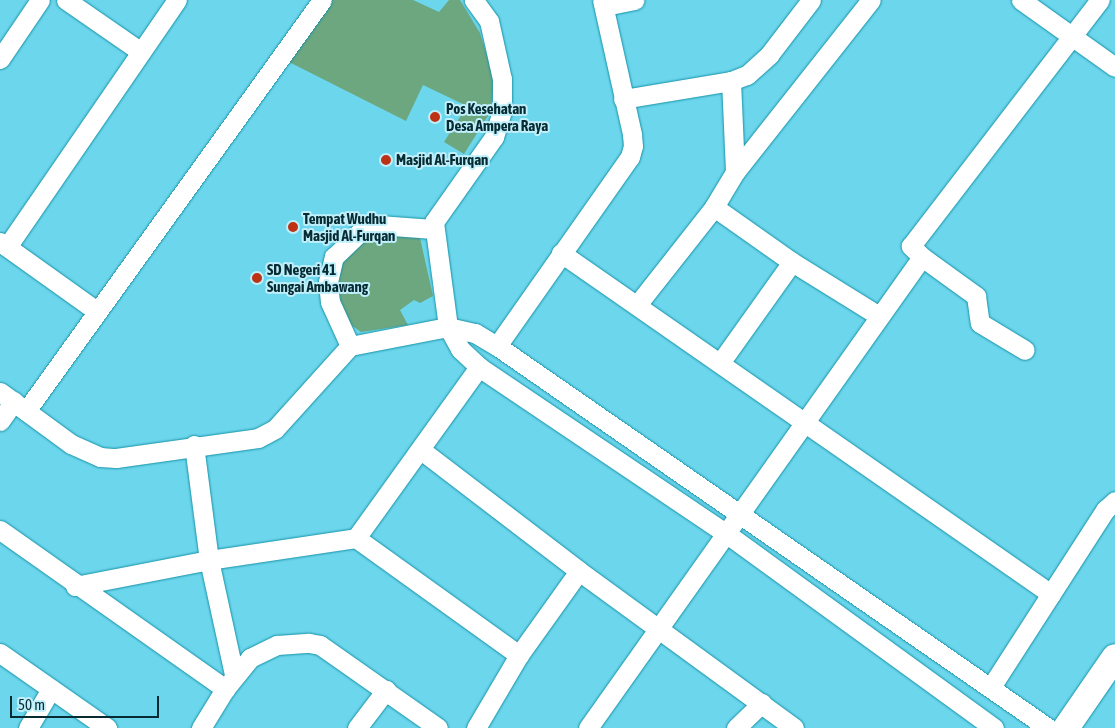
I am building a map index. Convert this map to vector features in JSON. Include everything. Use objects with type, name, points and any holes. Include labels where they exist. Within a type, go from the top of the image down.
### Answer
[{"type":"street","points":[[0,59],[40,0]]},
{"type":"street","points":[[66,0],[141,52]]},
{"type":"street","points":[[98,312],[4,244],[177,0]]},
{"type":"street","points":[[0,421],[13,401],[98,312],[322,0]]},
{"type":"street","points":[[474,0],[489,21],[502,79],[502,111],[494,137],[436,213],[433,229],[448,327],[460,349],[479,367],[727,534],[994,728]]},
{"type":"street","points":[[497,346],[630,156],[633,146],[603,3],[634,0]]},
{"type":"street","points":[[623,99],[730,81],[760,66],[811,0]]},
{"type":"street","points":[[637,305],[714,207],[735,172],[871,0]]},
{"type":"street","points":[[1021,0],[1115,67]]},
{"type":"street","points":[[1025,350],[980,323],[976,296],[922,257],[910,246],[1070,36],[1100,0]]},
{"type":"street","points":[[730,81],[735,172]]},
{"type":"street","points":[[714,207],[792,262],[879,316]]},
{"type":"street","points":[[350,346],[330,302],[328,282],[334,257],[364,228],[379,225],[433,229]]},
{"type":"street","points":[[561,253],[1051,594]]},
{"type":"street","points":[[588,728],[660,630],[804,422],[922,257]]},
{"type":"street","points":[[720,363],[792,262]]},
{"type":"street","points":[[13,401],[71,444],[100,457],[116,458],[194,445],[258,438],[275,429],[350,346],[448,327],[475,333],[497,346],[741,514],[1048,728]]},
{"type":"street","points":[[356,538],[479,367]]},
{"type":"street","points":[[194,445],[209,560],[230,682]]},
{"type":"street","points":[[421,450],[578,571],[794,728]]},
{"type":"street","points":[[991,687],[1105,510],[1115,501]]},
{"type":"street","points":[[0,530],[76,586],[230,682]]},
{"type":"street","points":[[76,586],[209,560],[356,538],[519,655]]},
{"type":"street","points":[[476,728],[519,655],[578,571]]},
{"type":"street","points":[[201,728],[230,682],[250,658],[277,645],[310,643],[320,645],[438,728]]},
{"type":"street","points":[[0,653],[107,728]]},
{"type":"street","points":[[1066,728],[1112,670]]},
{"type":"street","points":[[28,728],[51,689]]},
{"type":"street","points":[[357,728],[386,690]]},
{"type":"street","points":[[736,728],[762,703]]},
{"type":"green space","points":[[330,0],[413,0],[439,12],[449,0],[460,0],[480,33],[494,78],[491,111],[464,154],[444,142],[467,106],[423,85],[406,121],[287,61]]},
{"type":"green space","points":[[369,231],[403,231],[420,238],[433,296],[420,303],[414,300],[400,310],[408,325],[361,332],[351,325],[332,285],[343,252]]},
{"type":"place","name":"Pos Kesehatan Desa Ampera Raya","points":[[435,117]]},
{"type":"place","name":"Masjid Al-Furqan","points":[[386,160]]},
{"type":"place","name":"Tempat Wudhu Masjid Al-Furqan","points":[[293,227]]},
{"type":"place","name":"SD Negeri 41 Sungai Ambawang","points":[[257,278]]}]
